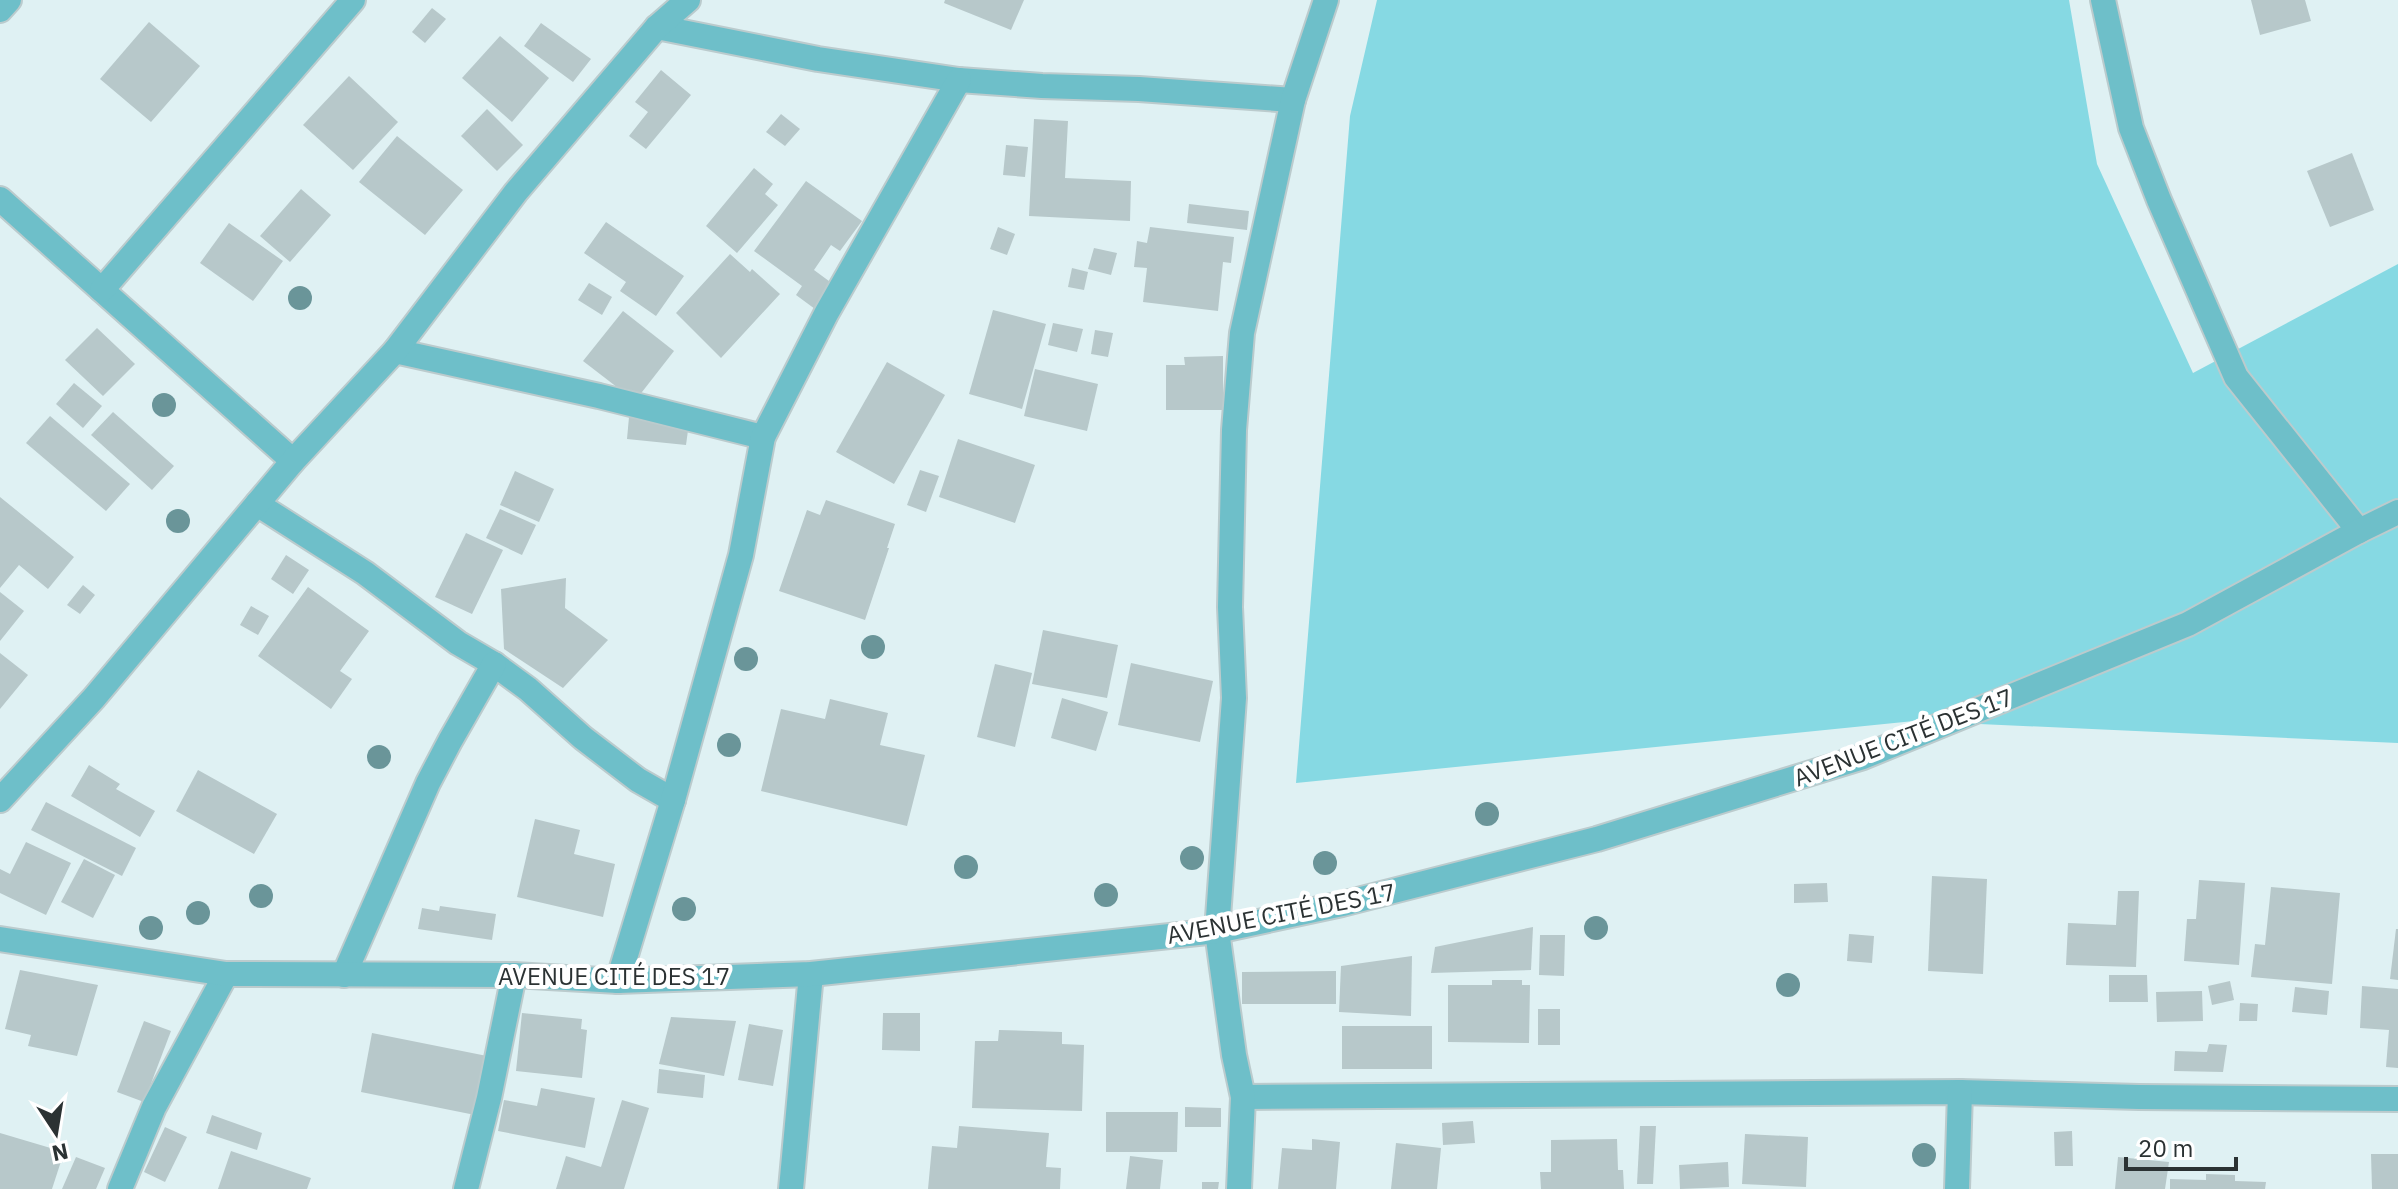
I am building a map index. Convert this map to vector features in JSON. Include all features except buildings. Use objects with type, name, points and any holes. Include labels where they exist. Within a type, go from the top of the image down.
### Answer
[{"type":"street","points":[[0,10],[9,0]]},
{"type":"street","points":[[102,290],[353,0]]},
{"type":"street","points":[[0,800],[94,698],[293,461],[395,351],[516,192],[657,27],[688,0]]},
{"type":"street","points":[[1239,1189],[1243,1097],[1217,931],[1234,698],[1230,607],[1234,430],[1242,333],[1293,100],[1326,0]]},
{"type":"street","points":[[2103,0],[2131,128],[2236,377],[2359,531]]},
{"type":"street","points":[[657,27],[818,59],[959,80],[1293,100]]},
{"type":"street","points":[[618,981],[673,800],[741,555],[763,437],[826,314],[959,80]]},
{"type":"street","points":[[0,199],[293,461]]},
{"type":"street","points":[[395,351],[599,396],[763,437]]},
{"type":"street","points":[[257,504],[365,573],[458,643],[494,664],[638,780],[673,800]]},
{"type":"street","name":"AVENUE CITÉ DES 17","points":[[0,939],[226,974],[514,975],[618,981],[811,974],[1217,931],[1342,904],[1597,839],[1863,757],[2188,624],[2398,512]]},
{"type":"street","points":[[344,975],[428,783],[494,664]]},
{"type":"street","points":[[120,1189],[154,1107],[226,974]]},
{"type":"street","points":[[791,1189],[811,974]]},
{"type":"street","points":[[466,1189],[489,1098],[514,975]]},
{"type":"street","points":[[1243,1097],[1960,1092],[2398,1099]]},
{"type":"street","points":[[1957,1189],[1960,1092]]},
{"type":"shaded area","points":[[1377,0],[2069,0],[2097,164],[2193,373],[2398,264],[2398,743],[1914,721],[1296,783],[1350,116]]}]
